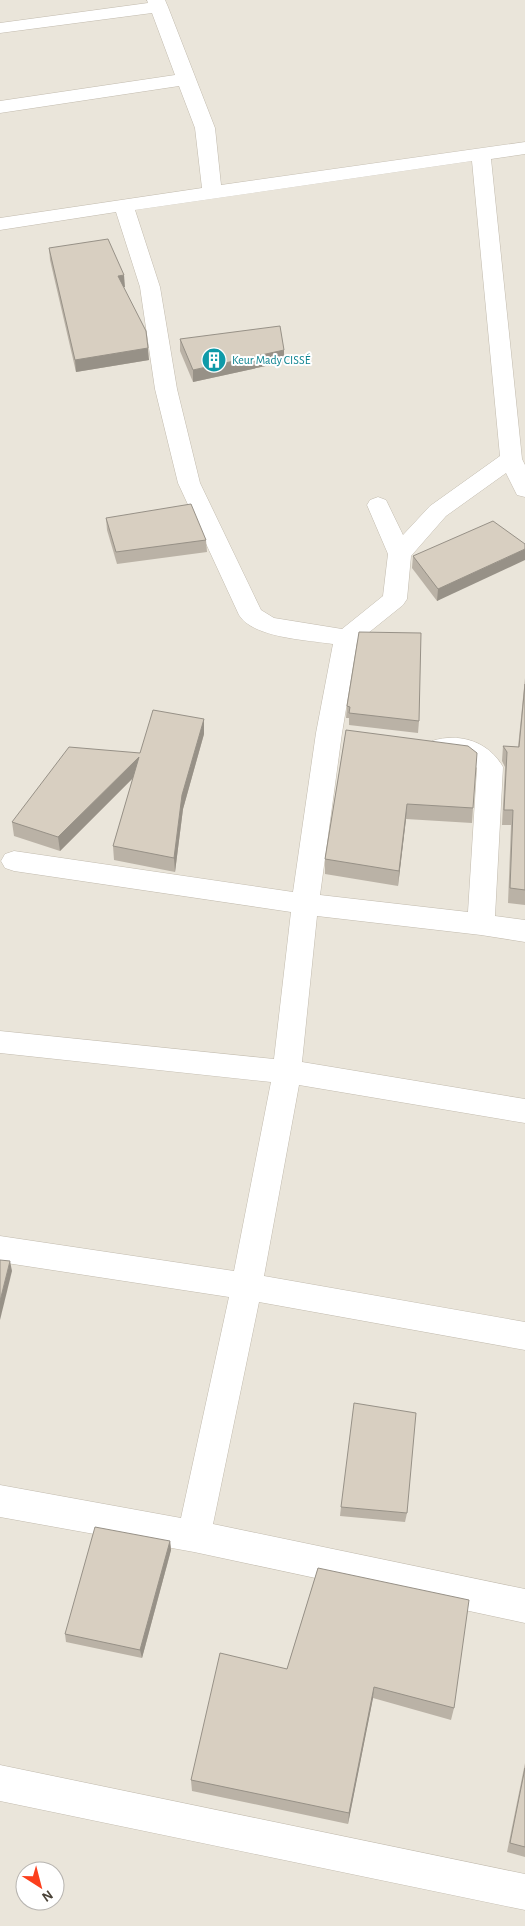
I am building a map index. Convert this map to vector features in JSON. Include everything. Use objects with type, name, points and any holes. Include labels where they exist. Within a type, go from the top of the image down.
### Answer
[{"type":"street","points":[[0,28],[158,3],[205,128],[212,192]]},
{"type":"street","points":[[0,106],[186,79]]},
{"type":"street","points":[[0,224],[525,148]]},
{"type":"street","points":[[481,154],[511,459],[525,490]]},
{"type":"street","points":[[124,206],[150,287],[166,389],[189,483],[251,614],[258,620],[269,624],[346,638]]},
{"type":"street","points":[[400,554],[438,511],[511,459]]},
{"type":"street","points":[[194,1536],[247,1286],[287,1072],[305,904],[338,734],[346,638],[395,599],[400,554],[378,505]]},
{"type":"street","points":[[414,743],[472,750],[484,757],[490,767],[481,924]]},
{"type":"street","points":[[14,862],[305,904],[481,924],[525,931]]},
{"type":"street","points":[[0,1042],[287,1072],[525,1112]]},
{"type":"street","points":[[0,1249],[247,1286],[525,1336]]},
{"type":"street","points":[[0,1501],[194,1536],[525,1606]]},
{"type":"street","points":[[0,1782],[525,1892]]},
{"type":"shaded area","points":[[0,0],[525,0],[525,1926],[0,1926]]},
{"type":"building","points":[[108,239],[124,275],[118,276],[146,331],[148,348],[75,360],[49,248]]},
{"type":"building","points":[[280,326],[284,350],[193,370],[180,339]]},
{"type":"building","points":[[191,504],[206,540],[116,552],[106,518]]},
{"type":"building","points":[[493,521],[525,544],[525,549],[438,589],[413,556]]},
{"type":"building","points":[[359,632],[421,633],[419,721],[349,713],[350,707],[347,706]]},
{"type":"building","points":[[525,684],[525,890],[510,888],[513,810],[504,810],[507,752],[503,746],[519,747]]},
{"type":"building","points":[[153,710],[204,719],[182,795],[174,858],[113,846],[139,757],[58,837],[12,822],[69,747],[140,753]]},
{"type":"building","points":[[346,730],[468,746],[477,753],[473,808],[407,804],[399,871],[325,859]]},
{"type":"building","points":[[0,1260],[10,1261],[0,1301]]},
{"type":"building","points":[[354,1403],[416,1413],[407,1513],[341,1507]]},
{"type":"building","points":[[95,1527],[170,1541],[140,1650],[65,1634]]},
{"type":"building","points":[[318,1568],[469,1600],[454,1708],[374,1687],[349,1813],[191,1780],[220,1653],[287,1669]]},
{"type":"building","points":[[525,1768],[525,1847],[510,1843]]},
{"type":"place","name":"Keur Mady CISSÉ","points":[[214,360]]}]
